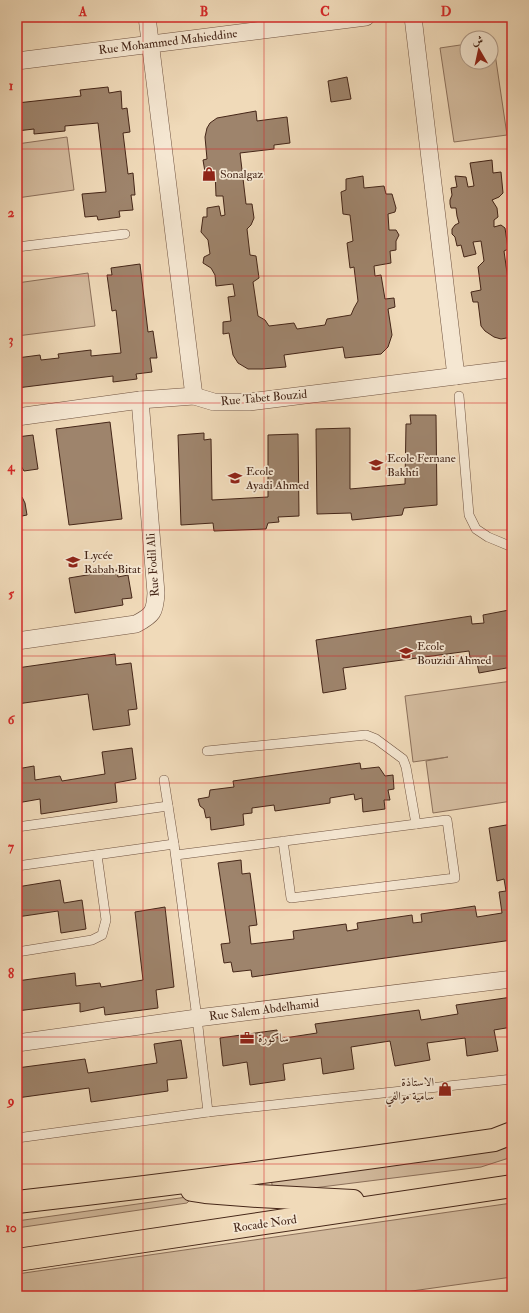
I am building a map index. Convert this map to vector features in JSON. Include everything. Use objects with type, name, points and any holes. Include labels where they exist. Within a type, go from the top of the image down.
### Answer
[{"type":"highway","points":[[17,1202],[165,1185],[340,1162],[494,1140],[512,1133]]},
{"type":"highway","points":[[477,1191],[512,1169]]},
{"type":"highway","points":[[165,1185],[205,1192],[400,1204]]},
{"type":"highway","name":"Rocade Nord","points":[[17,1260],[400,1204],[512,1186]]},
{"type":"street","points":[[147,17],[194,396]]},
{"type":"street","name":"Rue Mohammed Mahieddine","points":[[17,61],[366,17]]},
{"type":"street","points":[[413,17],[456,376]]},
{"type":"street","name":"Rue Tabet Bouzid","points":[[17,417],[140,400],[194,396],[214,402],[249,402],[512,369]]},
{"type":"street","name":"Rue Fodil Ali","points":[[17,641],[136,624],[150,617],[155,605],[156,593],[140,400]]},
{"type":"street","name":"Rue Salem Abdelhamid","points":[[17,1043],[197,1018],[512,980]]},
{"type":"lane","points":[[17,247],[125,234]]},
{"type":"lane","points":[[459,396],[469,515],[476,529],[488,537],[512,547]]},
{"type":"lane","points":[[207,751],[366,735],[376,739],[403,759],[406,767],[416,824]]},
{"type":"lane","points":[[164,780],[176,855],[208,1112]]},
{"type":"lane","points":[[17,827],[168,806]]},
{"type":"lane","points":[[176,855],[283,841],[447,820],[455,878],[291,898],[283,841]]},
{"type":"lane","points":[[17,866],[174,844]]},
{"type":"lane","points":[[17,952],[92,940],[102,935],[106,920],[97,855]]},
{"type":"lane","points":[[17,1138],[208,1112],[512,1080]]},
{"type":"shaded area","points":[[459,45],[459,70],[497,70],[507,135],[454,142],[440,48]]},
{"type":"shaded area","points":[[67,137],[74,190],[17,198],[17,144]]},
{"type":"shaded area","points":[[88,273],[95,326],[17,336],[17,283]]},
{"type":"shaded area","points":[[512,681],[512,801],[433,813],[426,761],[448,757],[413,762],[405,696]]},
{"type":"shaded area","points":[[512,1142],[512,1157],[481,1167],[281,1192],[273,1191],[271,1178]]},
{"type":"shaded area","points":[[187,1197],[190,1200],[187,1203],[17,1228],[17,1221]]},
{"type":"shaded area","points":[[512,1203],[512,1277],[376,1296],[17,1296],[17,1274]]},
{"type":"building","points":[[347,77],[351,99],[331,102],[328,81]]},
{"type":"building","points":[[108,87],[109,93],[121,91],[122,109],[127,108],[130,132],[123,133],[128,174],[133,173],[135,195],[131,195],[133,210],[119,211],[120,217],[98,220],[97,216],[85,217],[82,194],[106,192],[98,123],[65,126],[65,131],[34,134],[34,129],[17,131],[17,103],[81,96],[80,90]]},
{"type":"building","points":[[256,111],[257,121],[287,117],[290,143],[274,145],[274,149],[240,153],[246,204],[252,204],[254,218],[251,225],[247,229],[250,255],[256,256],[259,278],[253,282],[258,316],[265,320],[269,326],[294,323],[297,329],[325,325],[327,319],[351,315],[358,301],[354,267],[350,268],[347,243],[353,241],[350,215],[343,214],[341,192],[346,190],[346,179],[363,176],[364,188],[384,186],[386,194],[392,194],[396,208],[395,212],[388,214],[389,230],[396,230],[399,235],[396,241],[396,250],[390,251],[391,263],[374,266],[375,276],[381,275],[385,299],[394,298],[395,307],[388,309],[392,335],[388,347],[381,354],[345,358],[343,347],[284,355],[286,367],[262,369],[248,369],[238,363],[233,355],[229,333],[223,334],[223,322],[231,321],[228,297],[235,296],[233,284],[216,286],[215,275],[211,268],[203,263],[204,257],[210,254],[208,240],[201,232],[203,217],[207,217],[207,208],[219,206],[221,216],[225,215],[223,196],[216,196],[215,171],[205,172],[203,160],[207,159],[205,137],[210,123],[217,118]]},
{"type":"building","points":[[492,160],[493,173],[501,172],[503,193],[499,197],[492,200],[497,208],[498,217],[494,220],[494,227],[501,225],[505,228],[508,249],[504,251],[509,287],[512,290],[512,298],[509,298],[509,303],[512,302],[512,337],[501,339],[494,337],[485,331],[481,326],[478,302],[473,302],[471,292],[481,290],[478,267],[484,261],[481,241],[473,242],[476,254],[464,257],[461,245],[457,246],[455,237],[452,234],[452,229],[459,223],[456,208],[451,208],[450,204],[452,195],[451,188],[457,187],[455,176],[466,177],[468,187],[474,186],[470,163]]},
{"type":"building","points":[[140,264],[148,332],[153,331],[157,358],[150,358],[152,372],[136,374],[137,379],[113,382],[113,376],[17,388],[17,358],[40,355],[41,360],[59,358],[58,354],[91,350],[91,356],[121,353],[116,310],[112,311],[107,275],[112,275],[111,268]]},
{"type":"building","points":[[410,415],[436,415],[437,505],[404,508],[402,515],[352,520],[351,513],[317,514],[316,429],[350,428],[350,489],[405,484],[406,424],[411,424]]},
{"type":"building","points":[[110,422],[122,519],[69,525],[56,429]]},
{"type":"building","points":[[204,433],[204,440],[211,439],[212,500],[268,497],[268,435],[298,434],[299,516],[278,517],[279,522],[268,523],[266,529],[214,531],[213,523],[181,525],[178,435]]},
{"type":"building","points":[[33,435],[38,469],[24,471],[20,464],[17,465],[17,437]]},
{"type":"building","points":[[17,494],[22,497],[25,503],[27,515],[17,517]]},
{"type":"building","points":[[117,570],[118,577],[128,575],[132,598],[122,599],[123,605],[75,613],[69,578]]},
{"type":"building","points":[[509,610],[512,626],[512,667],[479,673],[477,663],[471,664],[469,651],[343,668],[346,689],[323,693],[316,640],[471,616],[472,624],[484,623],[483,615]]},
{"type":"building","points":[[115,654],[116,665],[131,663],[137,709],[128,710],[130,725],[93,730],[88,694],[17,704],[17,668]]},
{"type":"building","points":[[132,748],[136,779],[115,783],[117,802],[41,814],[40,799],[17,803],[17,769],[34,766],[35,780],[60,776],[62,781],[105,774],[102,752]]},
{"type":"building","points":[[360,763],[361,769],[379,767],[385,776],[393,775],[394,789],[388,790],[390,800],[384,800],[385,809],[363,812],[362,798],[355,800],[354,794],[330,798],[330,803],[275,811],[274,805],[252,808],[252,813],[243,814],[244,825],[211,830],[210,817],[206,818],[204,809],[200,806],[198,799],[209,797],[210,790],[234,787],[233,781]]},
{"type":"building","points":[[512,824],[512,940],[252,977],[251,970],[233,972],[231,962],[224,963],[221,944],[230,943],[218,863],[241,860],[242,874],[250,873],[257,925],[249,926],[251,944],[294,939],[293,931],[346,924],[347,931],[358,929],[357,923],[412,915],[413,923],[422,922],[421,914],[475,906],[477,917],[502,913],[499,892],[506,891],[504,879],[497,881],[489,828]]},
{"type":"building","points":[[60,880],[64,903],[82,900],[86,929],[61,933],[58,911],[17,917],[17,887]]},
{"type":"building","points":[[165,907],[174,987],[156,990],[158,1008],[105,1015],[104,1007],[80,1012],[80,1003],[17,1011],[17,981],[75,973],[76,986],[100,983],[101,987],[143,980],[135,912]]},
{"type":"building","points":[[512,997],[512,1027],[494,1030],[498,1051],[467,1056],[465,1038],[427,1043],[430,1060],[395,1066],[390,1041],[351,1047],[354,1069],[323,1074],[321,1058],[283,1064],[285,1080],[250,1085],[247,1062],[223,1066],[220,1038],[277,1030],[278,1039],[317,1033],[315,1024],[419,1010],[421,1020],[458,1014],[456,1005]]},
{"type":"building","points":[[181,1040],[187,1078],[167,1080],[168,1091],[91,1102],[89,1088],[17,1098],[17,1068],[85,1059],[88,1073],[157,1063],[154,1044]]},
{"type":"place","name":"Sonalgaz","points":[[209,174]]},
{"type":"place","name":"Ecole Fernane Bakhti","points":[[376,465]]},
{"type":"place","name":"Ecole Ayadi Ahmed","points":[[235,478]]},
{"type":"place","name":"Lycée Rabah Bitat","points":[[73,562]]},
{"type":"place","name":"Ecole Bouzidi Ahmed","points":[[406,653]]},
{"type":"place","name":"ساكورة","points":[[247,1038]]},
{"type":"place","name":"الاستاذة سامية موالفي","points":[[445,1089]]}]
